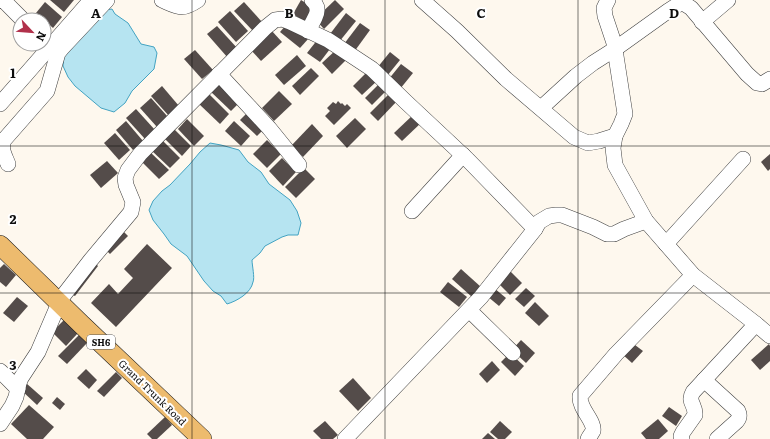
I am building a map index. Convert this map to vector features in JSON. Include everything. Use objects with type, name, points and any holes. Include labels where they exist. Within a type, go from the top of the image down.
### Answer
[{"type":"main road","name":"Grand Trunk Road","points":[[0,245],[195,437]]},
{"type":"street","points":[[3,0],[15,12]]},
{"type":"street","points":[[52,40],[91,0]]},
{"type":"street","points":[[8,164],[2,150],[4,140],[46,91],[58,54],[62,48],[107,0]]},
{"type":"street","points":[[162,0],[178,7],[190,6],[198,0]]},
{"type":"street","points":[[308,31],[318,9],[312,0]]},
{"type":"street","points":[[422,0],[457,31],[506,79],[574,136],[588,143],[615,136]]},
{"type":"street","points":[[608,0],[604,8],[605,16],[614,43],[625,114],[615,136],[613,148],[615,165],[646,221],[694,275],[770,336]]},
{"type":"street","points":[[702,22],[728,0]]},
{"type":"street","points":[[541,108],[576,76],[593,63],[679,4],[683,3],[691,8],[756,83],[762,84],[770,79]]},
{"type":"street","points":[[0,424],[12,406],[21,378],[38,352],[63,296],[131,212],[133,202],[126,185],[125,178],[128,170],[140,154],[274,20],[282,19],[328,40],[372,69],[463,155],[535,229]]},
{"type":"street","points":[[0,104],[41,52]]},
{"type":"street","points":[[219,74],[269,128],[299,165]]},
{"type":"street","points":[[412,211],[463,155]]},
{"type":"street","points":[[666,244],[743,159]]},
{"type":"street","points":[[346,439],[482,297],[539,222],[549,216],[556,215],[593,227],[607,234],[614,234],[646,221]]},
{"type":"street","points":[[588,439],[593,430],[592,424],[580,401],[580,396],[616,354],[694,275]]},
{"type":"street","points":[[469,310],[513,353]]},
{"type":"street","points":[[682,439],[681,436],[683,432],[695,415],[696,411],[690,400],[690,396],[756,324]]},
{"type":"street","points":[[0,371],[18,389]]},
{"type":"street","points":[[704,380],[738,411],[740,415],[738,422],[717,439]]},
{"type":"water","points":[[112,9],[115,14],[128,23],[141,44],[154,47],[157,53],[154,69],[132,91],[125,103],[114,112],[101,108],[75,86],[68,77],[63,66],[64,54],[105,10]]},
{"type":"water","points":[[210,143],[239,150],[248,162],[261,172],[269,184],[290,200],[297,211],[301,223],[298,235],[288,235],[282,237],[265,246],[252,260],[254,280],[250,290],[235,301],[227,304],[221,296],[213,291],[204,281],[187,256],[171,244],[153,220],[149,210],[153,201],[162,191],[170,185]]},
{"type":"building","points":[[50,0],[74,0],[64,12]]},
{"type":"building","points":[[301,0],[314,8],[305,22],[293,14]]},
{"type":"building","points":[[335,0],[344,9],[324,29],[315,19]]},
{"type":"building","points":[[45,2],[62,17],[53,28],[52,12],[37,12]]},
{"type":"building","points":[[244,2],[262,22],[253,31],[234,11]]},
{"type":"building","points":[[230,11],[248,31],[236,42],[218,22]]},
{"type":"building","points":[[346,13],[356,21],[339,42],[330,34]]},
{"type":"building","points":[[360,23],[370,30],[354,52],[344,44]]},
{"type":"building","points":[[286,25],[309,38],[300,48],[280,32]]},
{"type":"building","points":[[217,26],[238,49],[228,58],[207,34]]},
{"type":"building","points":[[271,30],[282,42],[261,61],[250,49]]},
{"type":"building","points":[[318,39],[330,49],[320,62],[307,53]]},
{"type":"building","points":[[338,48],[348,58],[332,74],[322,63]]},
{"type":"building","points":[[195,50],[213,70],[202,79],[184,59]]},
{"type":"building","points":[[390,52],[400,60],[387,76],[377,68]]},
{"type":"building","points":[[297,55],[306,66],[284,85],[275,75]]},
{"type":"building","points":[[401,64],[413,73],[400,89],[388,80]]},
{"type":"building","points":[[311,68],[319,76],[300,95],[292,86]]},
{"type":"building","points":[[369,70],[378,80],[362,95],[353,86]]},
{"type":"building","points":[[219,81],[240,102],[231,111],[209,90]]},
{"type":"building","points":[[381,82],[388,89],[372,105],[365,98]]},
{"type":"building","points":[[162,86],[179,106],[169,116],[151,96]]},
{"type":"building","points":[[279,91],[292,104],[274,121],[262,108]]},
{"type":"building","points":[[392,91],[399,99],[378,121],[370,113]]},
{"type":"building","points":[[208,93],[229,114],[220,124],[198,103]]},
{"type":"building","points":[[151,98],[168,117],[157,127],[140,108]]},
{"type":"building","points":[[338,101],[345,106],[347,104],[351,108],[334,125],[325,116],[330,111],[327,108],[333,102],[336,104]]},
{"type":"building","points":[[136,109],[155,130],[145,139],[126,118]]},
{"type":"building","points":[[248,112],[265,128],[257,136],[240,120]]},
{"type":"building","points":[[414,114],[422,122],[402,141],[394,133]]},
{"type":"building","points":[[355,118],[366,129],[347,148],[336,136]]},
{"type":"building","points":[[187,119],[204,136],[194,146],[178,129]]},
{"type":"building","points":[[126,121],[143,141],[133,150],[116,130]]},
{"type":"building","points":[[234,121],[250,136],[241,146],[225,131]]},
{"type":"building","points":[[312,124],[323,136],[303,157],[291,146]]},
{"type":"building","points":[[173,128],[191,146],[182,156],[164,138]]},
{"type":"building","points":[[115,133],[130,150],[119,160],[104,143]]},
{"type":"building","points":[[161,139],[180,158],[170,168],[151,150]]},
{"type":"building","points":[[267,140],[281,154],[267,168],[253,154]]},
{"type":"building","points":[[150,152],[169,170],[159,179],[141,161]]},
{"type":"building","points":[[770,154],[770,169],[768,171],[761,162]]},
{"type":"building","points":[[282,158],[296,172],[283,186],[269,171]]},
{"type":"building","points":[[107,161],[118,173],[101,188],[90,175]]},
{"type":"building","points":[[304,168],[315,179],[296,198],[285,187]]},
{"type":"building","points":[[121,229],[128,236],[110,254],[103,247]]},
{"type":"building","points":[[147,244],[172,268],[116,327],[91,303],[109,284],[118,294],[133,278],[124,269]]},
{"type":"building","points":[[93,261],[98,266],[75,296],[69,293]]},
{"type":"building","points":[[4,264],[16,275],[6,287],[0,282],[0,268]]},
{"type":"building","points":[[461,269],[481,287],[472,297],[452,279]]},
{"type":"building","points":[[509,270],[522,283],[510,295],[497,282]]},
{"type":"building","points":[[448,282],[467,297],[459,307],[440,292]]},
{"type":"building","points":[[494,288],[506,298],[499,306],[487,296]]},
{"type":"building","points":[[526,288],[535,296],[524,307],[515,299]]},
{"type":"building","points":[[17,297],[28,306],[14,322],[3,313]]},
{"type":"building","points":[[535,302],[549,316],[539,326],[525,313]]},
{"type":"building","points":[[64,320],[78,333],[66,346],[52,332]]},
{"type":"building","points":[[79,335],[87,343],[67,364],[58,356]]},
{"type":"building","points":[[521,340],[535,353],[526,363],[512,350]]},
{"type":"building","points":[[631,342],[643,351],[632,363],[621,353]]},
{"type":"building","points":[[769,344],[770,361],[760,370],[751,360]]},
{"type":"building","points":[[510,353],[524,366],[515,376],[501,362]]},
{"type":"building","points":[[492,361],[500,370],[487,383],[479,374]]},
{"type":"building","points":[[86,369],[97,380],[89,389],[77,378]]},
{"type":"building","points":[[116,372],[122,378],[104,397],[97,391]]},
{"type":"building","points":[[353,378],[371,398],[358,411],[339,391]]},
{"type":"building","points":[[26,383],[43,398],[37,405],[20,389]]},
{"type":"building","points":[[57,397],[65,404],[60,410],[52,403]]},
{"type":"building","points":[[29,405],[54,427],[43,439],[27,439],[11,424]]},
{"type":"building","points":[[669,407],[682,416],[676,426],[662,416]]},
{"type":"building","points":[[165,417],[172,425],[157,439],[152,439],[147,434]]},
{"type":"building","points":[[658,419],[668,431],[659,439],[646,439],[641,433]]},
{"type":"building","points":[[325,421],[338,435],[333,439],[321,439],[313,431]]},
{"type":"building","points":[[500,421],[512,432],[505,439],[498,439],[490,432]]},
{"type":"building","points":[[488,433],[495,439],[482,439]]}]
